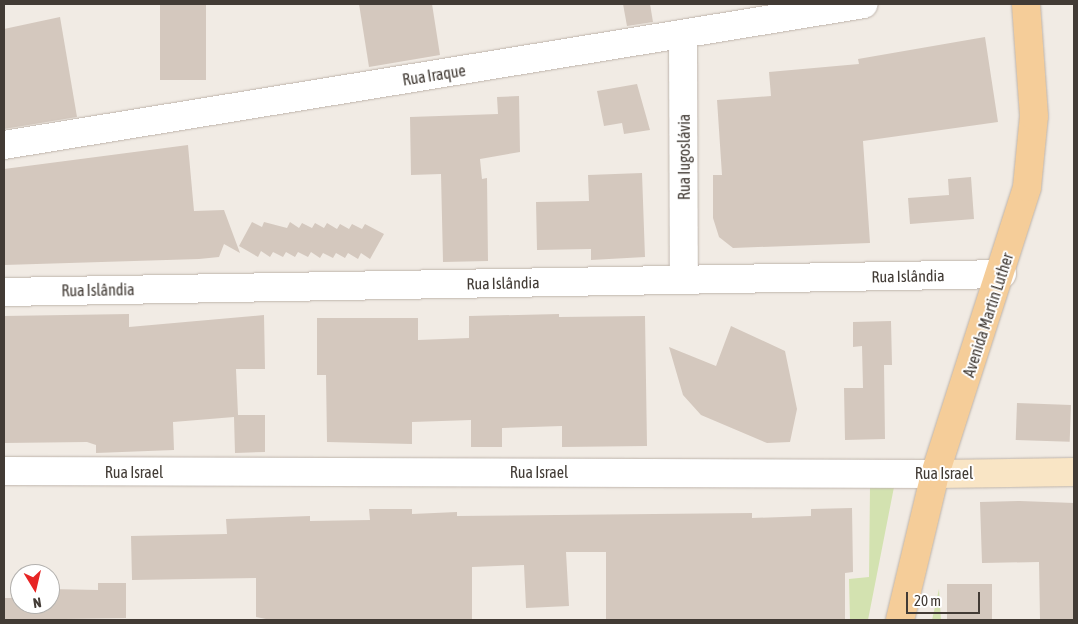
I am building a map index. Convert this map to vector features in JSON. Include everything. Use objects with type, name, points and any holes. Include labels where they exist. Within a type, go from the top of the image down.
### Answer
[{"type":"main road","name":"Avenida Martin Luther","points":[[900,620],[935,474],[1020,219],[1032,155],[1034,76],[1026,4]]},
{"type":"street","name":"Rua Iraque","points":[[4,145],[864,4]]},
{"type":"street","name":"Rua Iugoslávia","points":[[683,34],[684,279]]},
{"type":"street","name":"Rua Islândia","points":[[4,292],[1002,274]]},
{"type":"street","name":"Rua Israel","points":[[4,472],[935,474],[1074,472]]},
{"type":"green space","points":[[870,487],[894,487],[868,620],[850,620],[849,579],[869,577]]},
{"type":"green space","points":[[939,589],[941,620],[932,620]]},
{"type":"building","points":[[160,4],[206,4],[206,80],[160,80]]},
{"type":"building","points":[[359,4],[432,4],[440,55],[369,67]]},
{"type":"building","points":[[623,4],[650,4],[653,22],[627,26]]},
{"type":"building","points":[[60,17],[77,117],[4,129],[4,29]]},
{"type":"building","points":[[985,37],[998,122],[863,141],[870,243],[733,248],[719,237],[713,218],[713,175],[722,175],[717,100],[771,96],[769,72],[859,64],[858,59]]},
{"type":"building","points":[[637,84],[650,130],[624,134],[622,123],[604,126],[597,91]]},
{"type":"building","points":[[519,96],[520,152],[480,159],[482,179],[487,178],[488,261],[443,262],[441,174],[411,175],[410,117],[498,114],[497,97]]},
{"type":"building","points":[[188,145],[194,211],[224,210],[240,253],[224,244],[219,257],[199,259],[4,265],[4,169]]},
{"type":"building","points":[[642,173],[645,257],[591,260],[591,249],[537,250],[536,202],[589,201],[588,175]]},
{"type":"building","points":[[971,177],[974,219],[910,224],[908,198],[949,195],[948,179]]},
{"type":"building","points":[[252,222],[262,227],[264,222],[287,228],[290,222],[299,228],[302,223],[312,228],[315,223],[324,228],[327,223],[337,229],[340,224],[349,229],[352,224],[362,229],[365,224],[384,234],[370,259],[361,253],[358,259],[348,253],[345,258],[336,253],[333,258],[323,253],[320,258],[311,252],[308,257],[298,252],[295,257],[286,252],[283,257],[273,252],[270,257],[261,251],[258,257],[239,246]]},
{"type":"building","points":[[129,314],[129,327],[264,315],[265,369],[236,369],[238,415],[265,415],[265,452],[235,453],[234,417],[173,422],[174,450],[96,453],[96,445],[87,442],[4,443],[4,316]]},
{"type":"building","points":[[559,314],[559,317],[645,316],[647,446],[562,447],[562,426],[502,428],[502,447],[471,447],[471,420],[412,422],[412,444],[327,442],[326,375],[317,375],[317,318],[418,318],[418,340],[469,338],[469,316]]},
{"type":"building","points":[[891,321],[892,365],[884,365],[885,439],[845,440],[844,388],[863,388],[862,346],[853,347],[853,322]]},
{"type":"building","points":[[731,326],[785,351],[797,409],[790,442],[767,443],[701,415],[683,395],[669,347],[716,366]]},
{"type":"building","points":[[1017,403],[1071,405],[1070,442],[1016,440]]},
{"type":"building","points":[[980,502],[1074,503],[1074,620],[1040,620],[1039,562],[982,563]]},
{"type":"building","points":[[852,508],[853,572],[845,573],[845,620],[606,620],[606,552],[566,552],[569,606],[526,608],[524,565],[472,567],[472,620],[271,620],[256,617],[256,578],[132,580],[131,536],[227,534],[226,519],[310,516],[310,521],[370,520],[369,509],[412,509],[412,514],[457,512],[457,516],[752,513],[752,518],[811,516],[811,509]]},
{"type":"building","points":[[98,583],[126,583],[126,618],[4,620],[4,598],[10,598],[10,614],[60,614],[60,589],[98,590]]},
{"type":"building","points":[[947,584],[992,584],[992,620],[947,620]]}]
